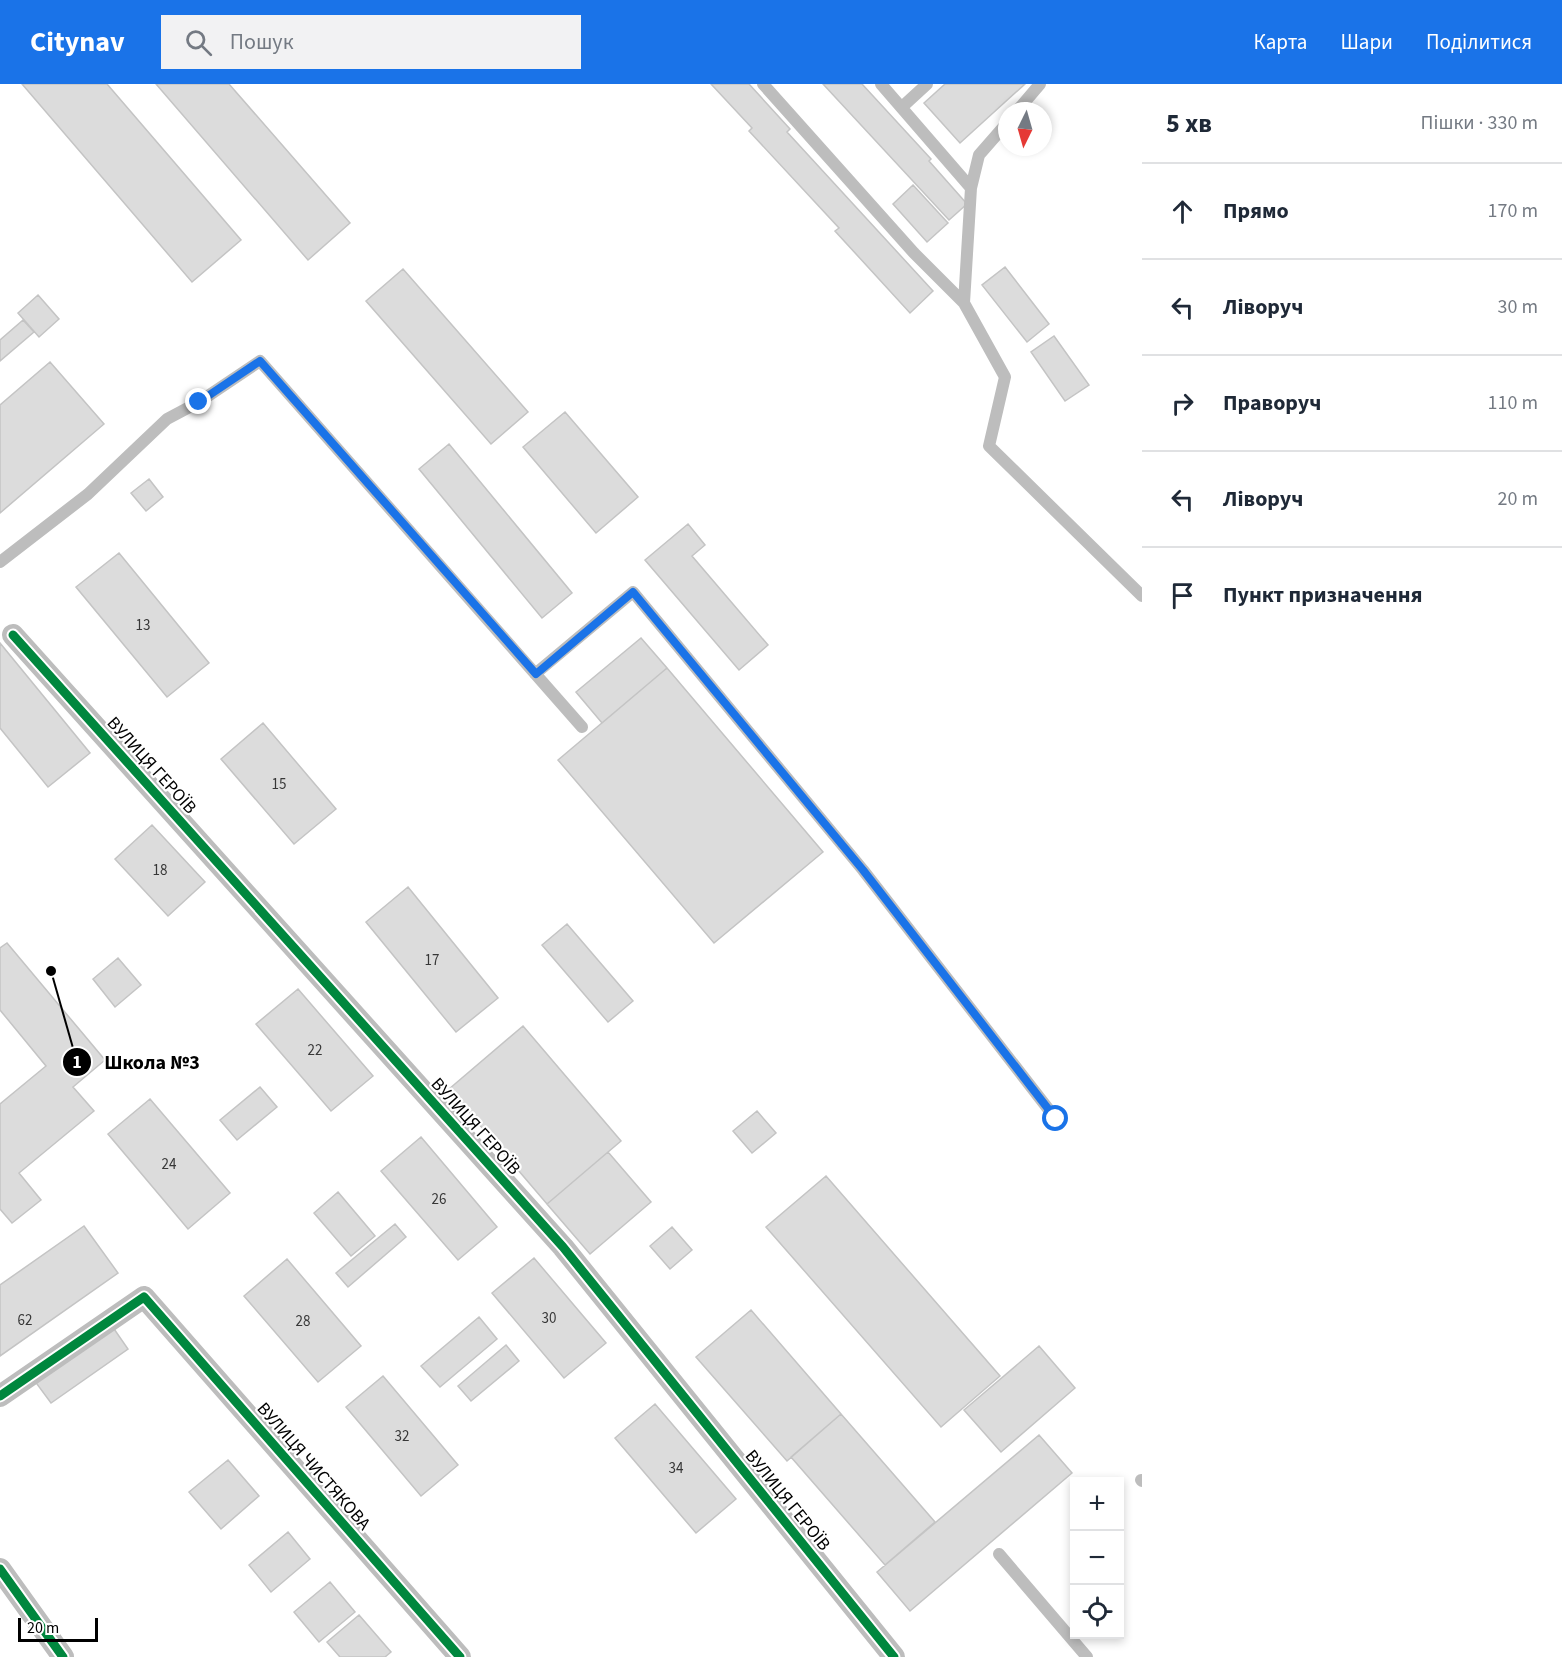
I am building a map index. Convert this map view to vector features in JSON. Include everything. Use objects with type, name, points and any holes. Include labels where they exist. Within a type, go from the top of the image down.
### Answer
[{"type":"street","name":"ВУЛИЦЯ ГЕРОЇВ","points":[[13,635],[563,1247],[894,1657]]},
{"type":"street","name":"ВУЛИЦЯ ЧИСТЯКОВА","points":[[0,1396],[144,1297],[460,1657]]},
{"type":"street","points":[[0,1569],[63,1657]]},
{"type":"lane","points":[[764,84],[914,253],[964,303],[1005,377],[989,446],[1142,596]]},
{"type":"lane","points":[[881,84],[971,188]]},
{"type":"lane","points":[[902,107],[927,84]]},
{"type":"lane","points":[[1025,102],[1040,84]]},
{"type":"lane","points":[[964,303],[971,188],[979,155],[998,133]]},
{"type":"lane","points":[[0,562],[88,494],[166,419],[199,402],[260,361],[582,727]]},
{"type":"lane","points":[[536,674],[633,592],[863,870],[1056,1119]]},
{"type":"lane","points":[[999,1554],[1087,1657]]},
{"type":"building","points":[[22,84],[107,84],[241,240],[192,282]]},
{"type":"building","points":[[156,84],[229,84],[350,223],[308,260]]},
{"type":"building","points":[[711,84],[749,84],[790,129],[787,132],[933,291],[910,313],[835,231],[839,228],[749,131],[752,128]]},
{"type":"building","points":[[823,84],[862,84],[931,159],[929,161],[967,204],[949,220]]},
{"type":"building","points":[[945,84],[1025,84],[1005,102],[998,102],[998,109],[960,143],[924,103]]},
{"type":"building","points":[[913,185],[948,223],[927,242],[893,204]]},
{"type":"building","points":[[1005,267],[1049,324],[1027,342],[982,285]]},
{"type":"building","points":[[403,269],[528,412],[491,444],[366,301]]},
{"type":"building","points":[[38,295],[59,319],[39,337],[18,313]]},
{"type":"building","points":[[23,320],[34,332],[0,361],[0,340]]},
{"type":"building","points":[[1054,336],[1089,385],[1065,401],[1031,352]]},
{"type":"building","points":[[50,362],[104,424],[0,513],[0,405]]},
{"type":"building","points":[[565,412],[638,497],[596,533],[523,447]]},
{"type":"building","points":[[449,444],[572,593],[542,618],[419,469]]},
{"type":"building","points":[[149,479],[163,497],[146,511],[131,493]]},
{"type":"building","points":[[688,524],[705,545],[692,556],[768,645],[739,670],[645,560]]},
{"type":"building","points":[[119,553],[209,663],[167,697],[76,587]]},
{"type":"building","points":[[641,638],[667,668],[602,723],[576,692]]},
{"type":"building","points":[[0,643],[90,753],[48,787],[0,728]]},
{"type":"building","points":[[667,668],[823,852],[714,943],[558,760]]},
{"type":"building","points":[[263,723],[336,809],[294,844],[221,759]]},
{"type":"building","points":[[152,825],[205,882],[168,916],[115,859]]},
{"type":"building","points":[[408,887],[498,998],[456,1032],[366,922]]},
{"type":"building","points":[[567,924],[633,1001],[608,1022],[542,945]]},
{"type":"building","points":[[7,943],[105,1060],[73,1087],[94,1111],[19,1173],[41,1200],[12,1223],[0,1209],[0,1104],[46,1066],[0,1010],[0,948]]},
{"type":"building","points":[[118,958],[141,985],[115,1007],[93,979]]},
{"type":"building","points":[[298,989],[373,1076],[331,1111],[256,1024]]},
{"type":"building","points":[[523,1026],[621,1141],[547,1204],[449,1089]]},
{"type":"building","points":[[260,1087],[277,1107],[237,1140],[220,1120]]},
{"type":"building","points":[[150,1099],[230,1193],[188,1229],[108,1134]]},
{"type":"building","points":[[757,1111],[776,1133],[752,1153],[733,1131]]},
{"type":"building","points":[[421,1137],[497,1227],[458,1260],[381,1171]]},
{"type":"building","points":[[608,1152],[651,1202],[590,1254],[547,1204]]},
{"type":"building","points":[[826,1176],[1000,1376],[941,1427],[766,1227]]},
{"type":"building","points":[[338,1192],[375,1236],[351,1256],[314,1213]]},
{"type":"building","points":[[395,1224],[406,1237],[348,1287],[336,1273]]},
{"type":"building","points":[[84,1226],[118,1273],[0,1356],[0,1285]]},
{"type":"building","points":[[672,1227],[692,1250],[670,1269],[650,1246]]},
{"type":"building","points":[[534,1258],[606,1343],[564,1378],[492,1293]]},
{"type":"building","points":[[287,1259],[361,1346],[318,1382],[244,1296]]},
{"type":"building","points":[[751,1310],[841,1414],[787,1461],[696,1357]]},
{"type":"building","points":[[479,1317],[497,1339],[440,1387],[421,1366]]},
{"type":"building","points":[[112,1326],[128,1349],[51,1403],[34,1380]]},
{"type":"building","points":[[506,1345],[519,1361],[471,1401],[458,1386]]},
{"type":"building","points":[[1039,1346],[1075,1388],[1001,1452],[964,1410]]},
{"type":"building","points":[[383,1376],[458,1465],[421,1496],[346,1407]]},
{"type":"building","points":[[655,1404],[736,1499],[696,1533],[615,1438]]},
{"type":"building","points":[[841,1414],[935,1522],[885,1565],[791,1457]]},
{"type":"building","points":[[1039,1435],[1072,1473],[910,1611],[877,1572]]},
{"type":"building","points":[[228,1460],[259,1496],[221,1529],[189,1492]]},
{"type":"building","points":[[288,1532],[310,1559],[271,1592],[249,1565]]},
{"type":"building","points":[[330,1582],[355,1612],[319,1642],[294,1612]]},
{"type":"building","points":[[359,1615],[391,1652],[385,1657],[340,1657],[327,1642]]},
{"type":"cycle path","points":[[13,635],[563,1247],[894,1657]]},
{"type":"cycle path","points":[[0,1396],[144,1297],[460,1657]]},
{"type":"cycle path","points":[[0,1569],[63,1657]]},
{"type":"place","name":"Школа №3","points":[[51,971]]},
{"type":"route","points":[[199,402],[260,361],[536,674],[633,592],[863,870],[1056,1119]]}]
